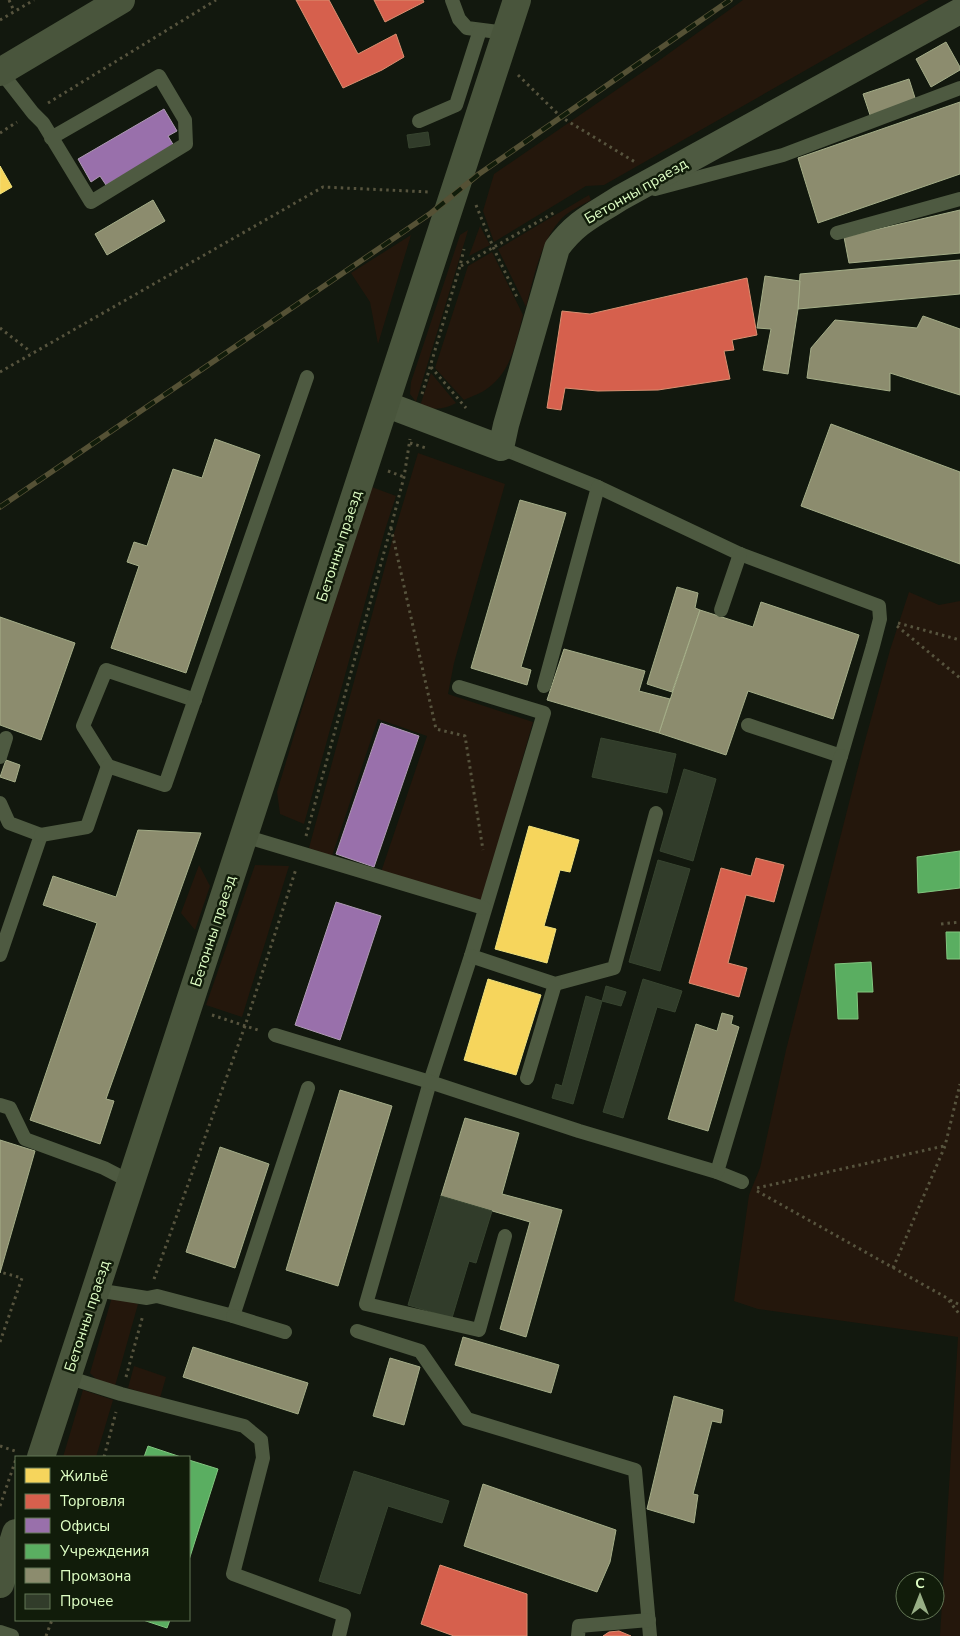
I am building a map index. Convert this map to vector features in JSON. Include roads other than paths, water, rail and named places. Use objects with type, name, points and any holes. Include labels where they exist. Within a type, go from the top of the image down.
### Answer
[{"type":"street","points":[[1,72],[121,0]]},
{"type":"street","name":"Бетонны праезд","points":[[30,1455],[67,1377],[385,404],[493,31],[516,0]]},
{"type":"street","name":"Бетонны праезд","points":[[501,448],[557,248],[569,232],[585,218],[620,198],[960,11]]},
{"type":"street","points":[[385,404],[501,448]]},
{"type":"street","points":[[0,1584],[15,1536]]},
{"type":"lane","points":[[419,121],[456,105],[493,31],[467,28],[459,19],[452,0]]},
{"type":"lane","points":[[1,72],[43,123],[51,138],[91,202],[186,144],[185,120],[159,76],[51,138]]},
{"type":"lane","points":[[620,198],[783,155],[960,88]]},
{"type":"lane","points":[[837,233],[960,199]]},
{"type":"lane","points":[[195,700],[106,670],[83,726],[108,766],[165,785],[195,700],[307,377]]},
{"type":"lane","points":[[501,448],[598,487],[740,554],[879,606],[880,619],[873,646],[717,1172]]},
{"type":"lane","points":[[544,686],[598,487]]},
{"type":"lane","points":[[721,610],[740,554]]},
{"type":"lane","points":[[459,687],[544,712],[471,956],[430,1082],[366,1304],[479,1330],[505,1236]]},
{"type":"lane","points":[[748,725],[841,756]]},
{"type":"lane","points":[[0,757],[6,738]]},
{"type":"lane","points":[[0,803],[9,823],[41,835],[87,827],[108,766]]},
{"type":"lane","points":[[471,956],[555,984],[614,968],[656,813]]},
{"type":"lane","points":[[0,955],[41,835]]},
{"type":"lane","points":[[244,836],[484,908]]},
{"type":"lane","points":[[527,1078],[555,984]]},
{"type":"lane","points":[[275,1035],[430,1082],[579,1131],[717,1172],[742,1182]]},
{"type":"lane","points":[[233,1316],[308,1088]]},
{"type":"lane","points":[[0,1105],[10,1108],[24,1139],[104,1168],[131,1182]]},
{"type":"lane","points":[[96,1290],[147,1298],[157,1296],[285,1332]]},
{"type":"lane","points":[[357,1331],[420,1352],[467,1419],[635,1470],[650,1636]]},
{"type":"lane","points":[[67,1377],[121,1394],[244,1426],[261,1440],[262,1458],[233,1574],[344,1615],[339,1636]]},
{"type":"lane","points":[[578,1636],[579,1626],[649,1620]]},
{"type":"lane","points":[[0,1632],[12,1636]]},
{"type":"railway","points":[[0,507],[431,213],[479,174],[730,0]]}]
